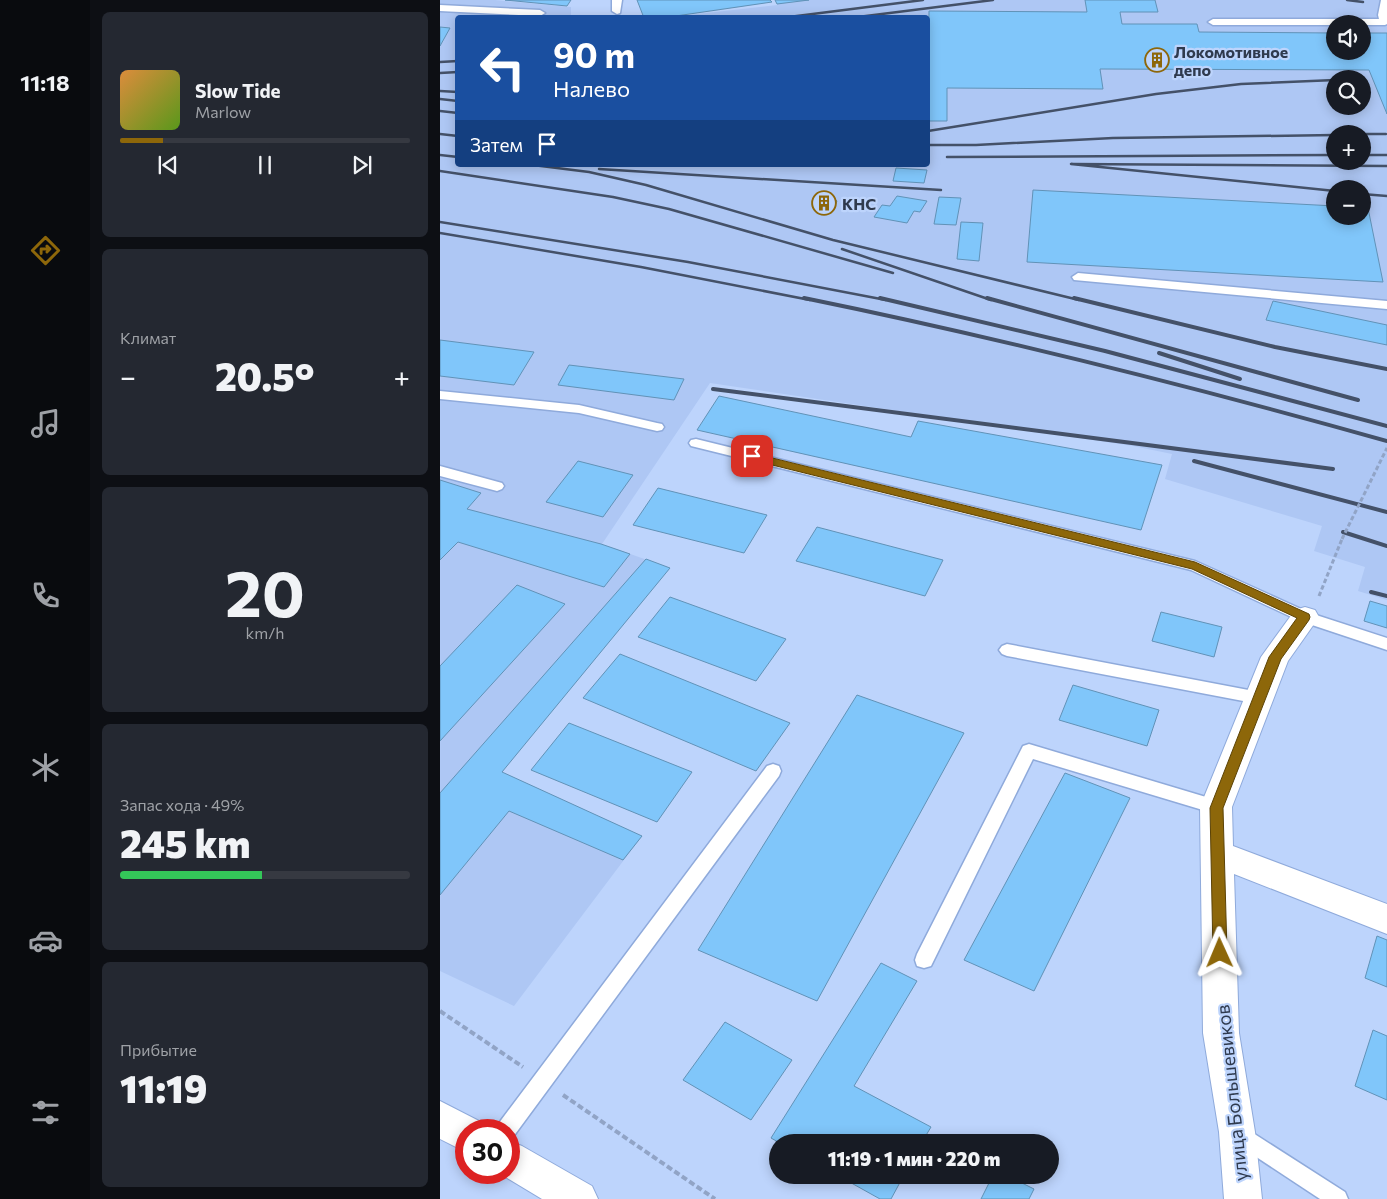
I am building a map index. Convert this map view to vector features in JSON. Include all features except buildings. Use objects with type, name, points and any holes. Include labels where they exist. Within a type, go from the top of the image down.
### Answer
[{"type":"street","name":"улица Большевиков","points":[[1243,1199],[1237,1132],[1221,1033],[1216,808],[1275,657],[1311,608]]},
{"type":"street","points":[[1218,854],[1387,919]]},
{"type":"street","points":[[440,1119],[455,1128]]},
{"type":"street","points":[[520,1165],[579,1199]]},
{"type":"lane","points":[[617,0],[618,11]]},
{"type":"lane","points":[[1213,22],[1386,23],[1383,15],[1386,0]]},
{"type":"lane","points":[[440,8],[540,13]]},
{"type":"lane","points":[[1078,277],[1387,306]]},
{"type":"lane","points":[[440,395],[579,409],[657,427]]},
{"type":"lane","points":[[696,443],[1195,566],[1311,608],[1387,644]]},
{"type":"lane","points":[[440,470],[498,486]]},
{"type":"lane","points":[[1007,650],[1259,698]]},
{"type":"lane","points":[[924,960],[1029,751],[1216,808]]},
{"type":"lane","points":[[514,1119],[773,771]]},
{"type":"lane","points":[[1237,1132],[1338,1199]]},
{"type":"path","points":[[1311,608],[1342,538],[1387,448]]},
{"type":"path","points":[[440,1011],[715,1199]]},
{"type":"shaded area","points":[[440,0],[495,0],[571,7],[571,15],[455,15],[455,167],[930,167],[930,15],[689,15],[777,5],[775,0],[1387,0],[1387,600],[1358,591],[1365,567],[1314,551],[1322,526],[1165,479],[1172,454],[1133,446],[710,383],[602,544],[670,568],[502,772],[642,836],[514,1006],[440,971]]},
{"type":"railway","points":[[805,15],[923,0]]},
{"type":"railway","points":[[874,15],[993,0]]},
{"type":"railway","points":[[1347,0],[1363,2]]},
{"type":"railway","points":[[440,62],[455,61]]},
{"type":"railway","points":[[440,73],[455,72]]},
{"type":"railway","points":[[930,131],[1156,94],[1241,84],[1326,80]]},
{"type":"railway","points":[[440,91],[455,92]]},
{"type":"railway","points":[[440,99],[455,101]]},
{"type":"railway","points":[[440,111],[455,113]]},
{"type":"railway","points":[[440,134],[455,136]]},
{"type":"railway","points":[[1371,134],[1386,134]]},
{"type":"railway","points":[[930,145],[976,145],[1113,138],[1326,135]]},
{"type":"railway","points":[[440,155],[455,157]]},
{"type":"railway","points":[[947,157],[1326,155]]},
{"type":"railway","points":[[1371,155],[1387,155]]},
{"type":"railway","points":[[1326,190],[1071,164],[1387,166]]},
{"type":"railway","points":[[549,167],[589,172],[646,185],[833,240],[1079,300]]},
{"type":"railway","points":[[599,169],[941,190]]},
{"type":"railway","points":[[440,171],[613,197],[669,209],[893,273]]},
{"type":"railway","points":[[1371,195],[1387,196]]},
{"type":"railway","points":[[440,222],[688,262],[886,300]]},
{"type":"railway","points":[[440,233],[641,267],[810,300]]},
{"type":"railway","points":[[842,249],[991,300]]},
{"type":"railway","points":[[804,298],[1097,364],[1387,441]]},
{"type":"railway","points":[[880,298],[1105,351],[1387,426]]},
{"type":"railway","points":[[987,298],[1358,400]]},
{"type":"railway","points":[[1074,298],[1275,347],[1387,369]]},
{"type":"railway","points":[[1159,353],[1240,379]]},
{"type":"railway","points":[[713,389],[1333,469]]},
{"type":"railway","points":[[1194,461],[1387,512]]},
{"type":"railway","points":[[1343,532],[1387,546]]},
{"type":"railway","points":[[1371,592],[1387,596]]},
{"type":"place","name":"Локомотивное депо","points":[[1157,60]]},
{"type":"place","name":"КНС","points":[[824,203]]},
{"type":"route","points":[[752,456],[1195,566],[1305,617],[1275,657],[1216,808],[1220,953]]}]
